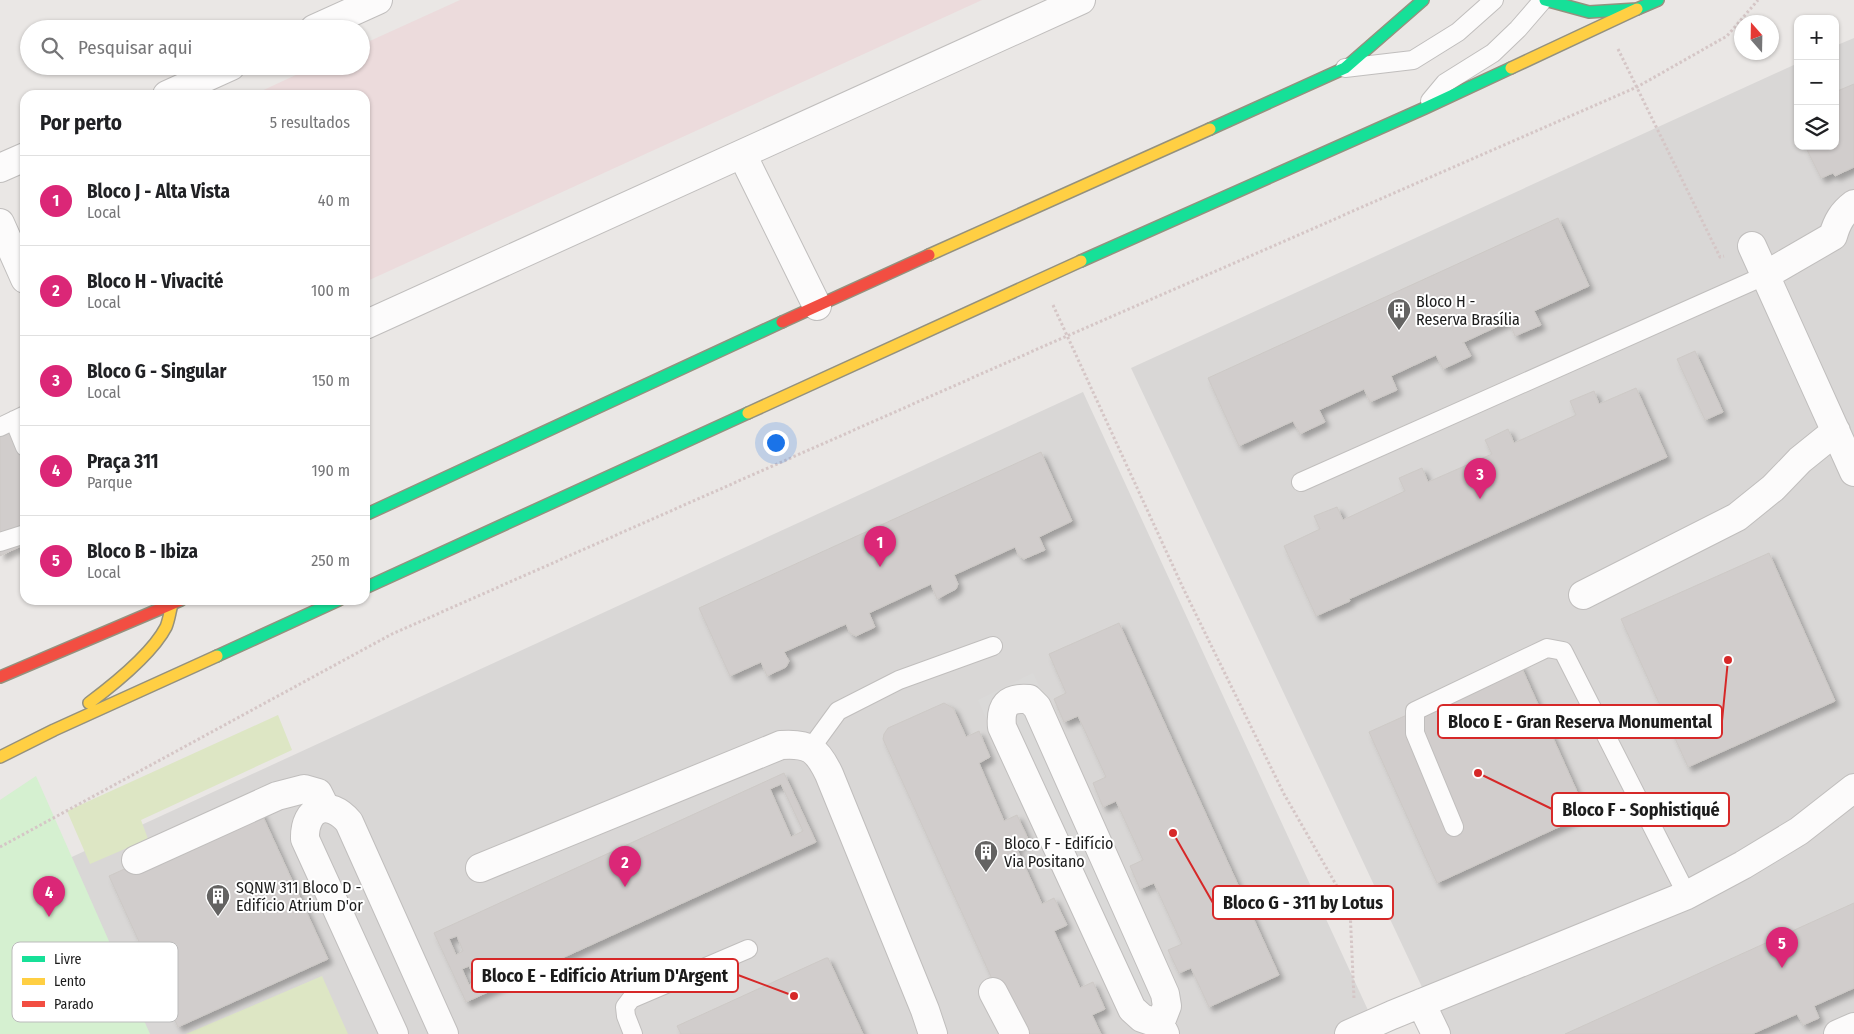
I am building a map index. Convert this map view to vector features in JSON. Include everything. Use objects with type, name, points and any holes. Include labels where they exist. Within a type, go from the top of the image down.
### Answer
[{"type":"street","points":[[334,20],[378,0]]},
{"type":"street","points":[[370,323],[1081,0]]},
{"type":"street","points":[[370,513],[817,306],[1345,68],[1423,0]]},
{"type":"street","points":[[1544,0],[1589,12],[1637,9]]},
{"type":"street","points":[[370,586],[1041,279],[1425,108],[1658,0]]},
{"type":"street","points":[[178,90],[211,75]]},
{"type":"street","points":[[742,154],[817,306]]},
{"type":"street","points":[[0,168],[20,159]]},
{"type":"street","points":[[1764,276],[1844,239],[1837,223],[1842,214],[1854,204]]},
{"type":"street","points":[[0,223],[20,268]]},
{"type":"street","points":[[1752,246],[1854,472]]},
{"type":"street","points":[[1583,595],[1737,517],[1773,488],[1800,460],[1836,431]]},
{"type":"street","points":[[0,677],[166,605]]},
{"type":"street","points":[[54,730],[109,688],[156,644],[167,625],[174,605]]},
{"type":"street","points":[[0,757],[54,730],[328,605]]},
{"type":"street","points":[[1029,699],[1037,707],[1165,994],[1167,1006],[1162,1029],[1142,1018],[1132,1009],[1006,735],[1002,726],[1002,713],[1005,705],[1011,700],[1029,699]]},
{"type":"street","points":[[480,868],[781,745],[798,744],[811,748],[822,758],[829,774],[925,1010],[932,1034]]},
{"type":"street","points":[[1352,1033],[1687,895],[1743,865],[1799,831],[1854,788]]},
{"type":"street","points":[[136,860],[277,796],[304,789],[318,793],[325,808]]},
{"type":"street","points":[[394,1034],[306,839],[305,830],[310,815],[315,811],[325,808],[338,812],[349,822],[444,1034]]},
{"type":"street","points":[[993,992],[1015,1034]]},
{"type":"street","points":[[1421,1003],[1436,1034]]},
{"type":"street","points":[[1838,1034],[1854,1027]]},
{"type":"lane","points":[[1345,68],[1413,60],[1458,32],[1494,0]]},
{"type":"lane","points":[[1425,108],[1445,83],[1499,47],[1544,0]]},
{"type":"lane","points":[[1301,482],[1764,276]]},
{"type":"lane","points":[[13,421],[20,436]]},
{"type":"lane","points":[[0,542],[20,536]]},
{"type":"lane","points":[[811,748],[838,711],[899,680],[993,646]]},
{"type":"lane","points":[[1454,827],[1416,732],[1414,711],[1546,648],[1563,651],[1687,895]]},
{"type":"lane","points":[[633,1034],[626,1016],[625,1007],[631,999],[748,949]]},
{"type":"path","points":[[0,847],[392,634],[1637,87],[1726,36],[1758,0]]},
{"type":"path","points":[[1605,24],[1720,257],[1752,246]]},
{"type":"path","points":[[1041,279],[1184,590],[1284,794],[1350,909],[1352,1033]]},
{"type":"shaded area","points":[[460,0],[982,0],[370,280],[370,90],[264,90],[296,75],[370,75],[370,41]]},
{"type":"shaded area","points":[[1854,38],[1854,1034],[1444,1034],[1131,368],[1794,65],[1794,150],[1839,150],[1839,44]]},
{"type":"shaded area","points":[[1083,392],[1379,1034],[127,1034],[121,1022],[178,1022],[178,942],[85,942],[50,867]]},
{"type":"shaded area","points":[[1033,673],[1182,994],[1123,1021],[978,700]]},
{"type":"green space","points":[[278,715],[292,750],[141,820],[148,839],[90,864],[67,811]]},
{"type":"green space","points":[[36,776],[109,942],[12,942],[12,1022],[145,1022],[150,1034],[0,1034],[0,800]]},
{"type":"green space","points":[[322,976],[348,1034],[186,1034]]},
{"type":"building","points":[[1854,84],[1854,167],[1835,176],[1833,173],[1821,178],[1807,150],[1839,150],[1839,90]]},
{"type":"building","name":"Bloco H - Reserva Brasília","points":[[1558,218],[1589,286],[1534,311],[1541,325],[1515,336],[1509,321],[1462,343],[1464,343],[1471,356],[1443,369],[1436,355],[1391,376],[1397,390],[1370,402],[1364,389],[1319,410],[1325,422],[1300,434],[1293,421],[1239,446],[1208,378]]},
{"type":"building","points":[[1695,351],[1723,412],[1705,420],[1677,359]]},
{"type":"building","points":[[1636,388],[1667,457],[1349,599],[1350,601],[1316,616],[1284,546],[1320,529],[1314,516],[1337,507],[1343,520],[1405,491],[1399,478],[1422,468],[1428,482],[1492,454],[1485,440],[1508,429],[1514,443],[1576,415],[1570,401],[1594,391],[1599,404]]},
{"type":"building","points":[[10,432],[20,454],[20,546],[0,556],[0,437]]},
{"type":"building","points":[[1041,452],[1072,521],[1039,537],[1045,550],[1024,559],[1019,556],[1015,547],[954,575],[958,584],[956,589],[937,599],[931,584],[869,613],[875,627],[856,636],[850,633],[846,624],[784,652],[789,661],[786,667],[767,676],[761,662],[730,676],[699,608]]},
{"type":"building","points":[[1769,553],[1835,701],[1688,767],[1621,619]]},
{"type":"building","points":[[1119,623],[1279,975],[1209,1007],[1191,968],[1179,973],[1168,950],[1182,944],[1154,883],[1140,889],[1130,866],[1143,860],[1116,801],[1103,807],[1093,783],[1106,777],[1078,716],[1064,722],[1054,699],[1066,693],[1049,654]]},
{"type":"building","points":[[1520,664],[1587,814],[1437,883],[1369,732]]},
{"type":"building","name":"Bloco F - Edifício Via Positano","points":[[944,703],[953,708],[966,737],[979,731],[990,757],[979,763],[1004,821],[1017,815],[1029,841],[1016,847],[1042,904],[1054,898],[1067,925],[1054,931],[1080,988],[1093,982],[1105,1009],[1092,1015],[1101,1034],[1017,1034],[883,739],[888,728]]},
{"type":"building","points":[[784,773],[816,842],[466,1002],[434,933]],"holes":[[[781,784],[803,831],[791,837],[770,789]],[[457,936],[463,951],[456,955],[449,939]],[[469,966],[476,982],[469,985],[462,969]]]},
{"type":"building","name":"SQNW 311 Bloco D - Edifício Atrium D'or","points":[[259,808],[328,959],[178,1027],[176,1022],[178,1022],[178,942],[139,942],[109,876]]},
{"type":"building","points":[[1854,903],[1854,988],[1814,1006],[1819,1018],[1803,1025],[1797,1014],[1752,1034],[1565,1034]]},
{"type":"building","points":[[828,958],[863,1034],[681,1034],[677,1026]]},
{"type":"traffic: fast","points":[[1210,129],[1345,68],[1423,0]]},
{"type":"traffic: fast","points":[[1545,0],[1589,12],[1637,9],[1658,0]]},
{"type":"traffic: fast","points":[[1081,261],[1511,68]]},
{"type":"traffic: fast","points":[[370,513],[782,322]]},
{"type":"traffic: fast","points":[[370,586],[748,413]]},
{"type":"traffic: fast","points":[[217,656],[328,605]]},
{"type":"traffic: slow","points":[[1511,68],[1637,9]]},
{"type":"traffic: slow","points":[[929,255],[1210,129]]},
{"type":"traffic: slow","points":[[748,413],[1081,261]]},
{"type":"traffic: slow","points":[[89,703],[120,678],[151,648],[166,627],[172,605]]},
{"type":"traffic: slow","points":[[0,757],[54,730],[217,656]]},
{"type":"traffic: jam","points":[[782,322],[929,255]]},
{"type":"traffic: jam","points":[[0,677],[169,605]]},
{"type":"place","name":"Bloco H - Reserva Brasília","points":[[1399,331]]},
{"type":"place","name":"Bloco G - Singular","points":[[1480,499]]},
{"type":"place","name":"Bloco J - Alta Vista","points":[[880,567]]},
{"type":"place","name":"Bloco E - Gran Reserva Monumental","points":[[1728,660]]},
{"type":"place","name":"Bloco F - Sophistiqué","points":[[1478,773]]},
{"type":"place","name":"Bloco G - 311 by Lotus","points":[[1173,833]]},
{"type":"place","name":"Bloco F - Edifício Via Positano","points":[[986,873]]},
{"type":"place","name":"Bloco H - Vivacité","points":[[625,887]]},
{"type":"place","name":"Praça 311","points":[[49,917]]},
{"type":"place","name":"SQNW 311 Bloco D - Edifício Atrium D'or","points":[[218,917]]},
{"type":"place","name":"Bloco B - Ibiza","points":[[1782,968]]},
{"type":"place","name":"Bloco E - Edifício Atrium D'Argent","points":[[794,996]]}]
